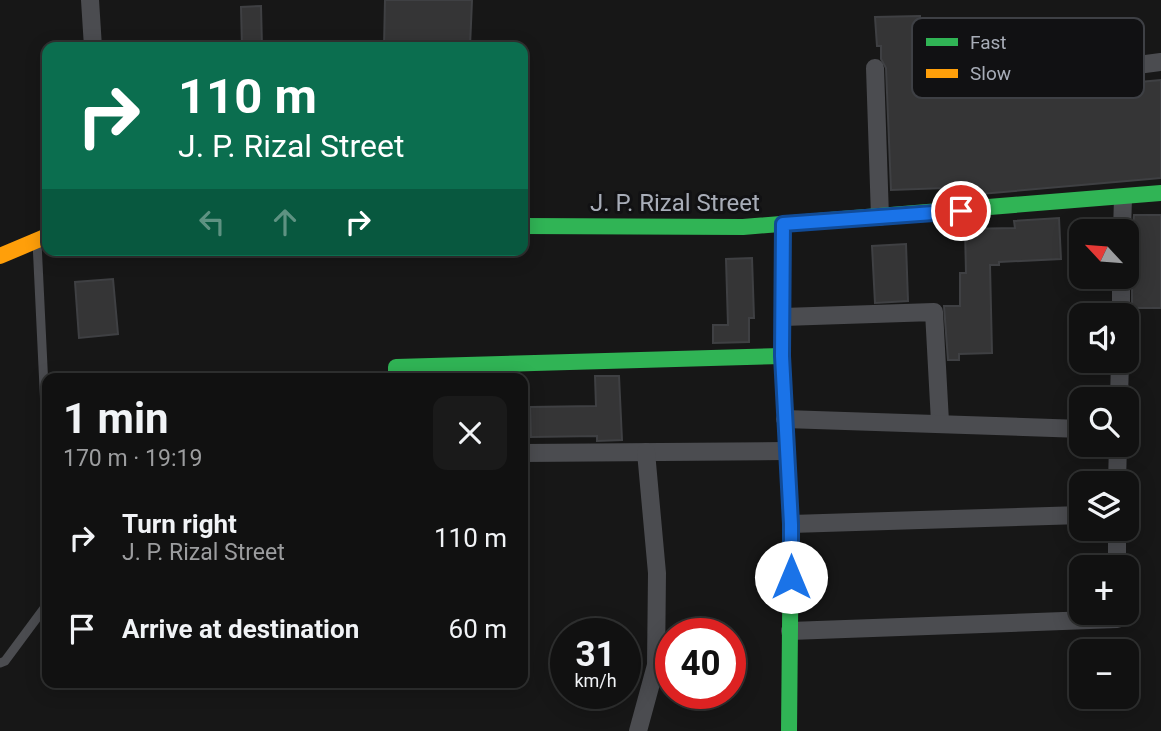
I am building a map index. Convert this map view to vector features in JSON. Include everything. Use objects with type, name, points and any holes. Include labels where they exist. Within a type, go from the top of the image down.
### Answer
[{"type":"street","points":[[90,0],[93,42]]},
{"type":"street","points":[[875,68],[880,217]]},
{"type":"street","name":"J. P. Rizal Street","points":[[528,226],[743,227],[1123,198],[1161,192]]},
{"type":"street","points":[[1122,219],[1123,198]]},
{"type":"street","points":[[783,224],[782,356],[791,524],[789,731]]},
{"type":"street","points":[[0,256],[42,238]]},
{"type":"street","points":[[783,317],[934,312],[940,422]]},
{"type":"street","points":[[396,373],[396,367],[782,356]]},
{"type":"street","points":[[785,419],[940,422],[1069,428]]},
{"type":"street","points":[[528,453],[785,451]]},
{"type":"street","points":[[638,731],[656,665],[657,573],[646,452]]},
{"type":"street","points":[[791,524],[1069,515]]},
{"type":"street","points":[[790,631],[1069,621]]},
{"type":"lane","points":[[42,256],[45,373]]},
{"type":"lane","points":[[0,663],[5,661],[42,611]]},
{"type":"building","points":[[385,0],[472,0],[470,42],[384,42]]},
{"type":"building","points":[[261,6],[262,42],[242,42],[241,7]]},
{"type":"building","points":[[920,16],[912,18],[912,98],[1144,98],[1144,82],[1161,80],[1161,178],[946,197],[946,188],[891,190],[886,68],[881,59],[881,46],[877,46],[875,17]]},
{"type":"building","points":[[1134,215],[1161,215],[1161,308],[1139,308],[1139,303],[1132,303],[1132,289],[1139,289],[1139,219],[1134,219]]},
{"type":"building","points":[[1059,218],[1061,259],[999,262],[999,265],[990,265],[992,353],[959,354],[959,360],[948,360],[944,306],[960,306],[960,273],[966,273],[965,229],[1015,228],[1014,221]]},
{"type":"building","points":[[906,244],[908,301],[875,303],[872,246]]},
{"type":"building","points":[[752,258],[754,318],[749,318],[749,342],[713,343],[713,325],[728,325],[726,259]]},
{"type":"building","points":[[113,279],[118,334],[79,338],[75,282]]},
{"type":"building","points":[[595,376],[619,376],[622,440],[597,441],[597,436],[531,437],[530,407],[596,406]]},
{"type":"traffic: fast","points":[[528,226],[743,227],[1161,193]]},
{"type":"traffic: fast","points":[[783,224],[782,356],[791,524],[789,731]]},
{"type":"traffic: fast","points":[[396,373],[396,367],[782,356]]},
{"type":"traffic: slow","points":[[0,256],[42,238]]},
{"type":"route","points":[[791,577],[791,524],[782,356],[783,224],[961,211]]}]
